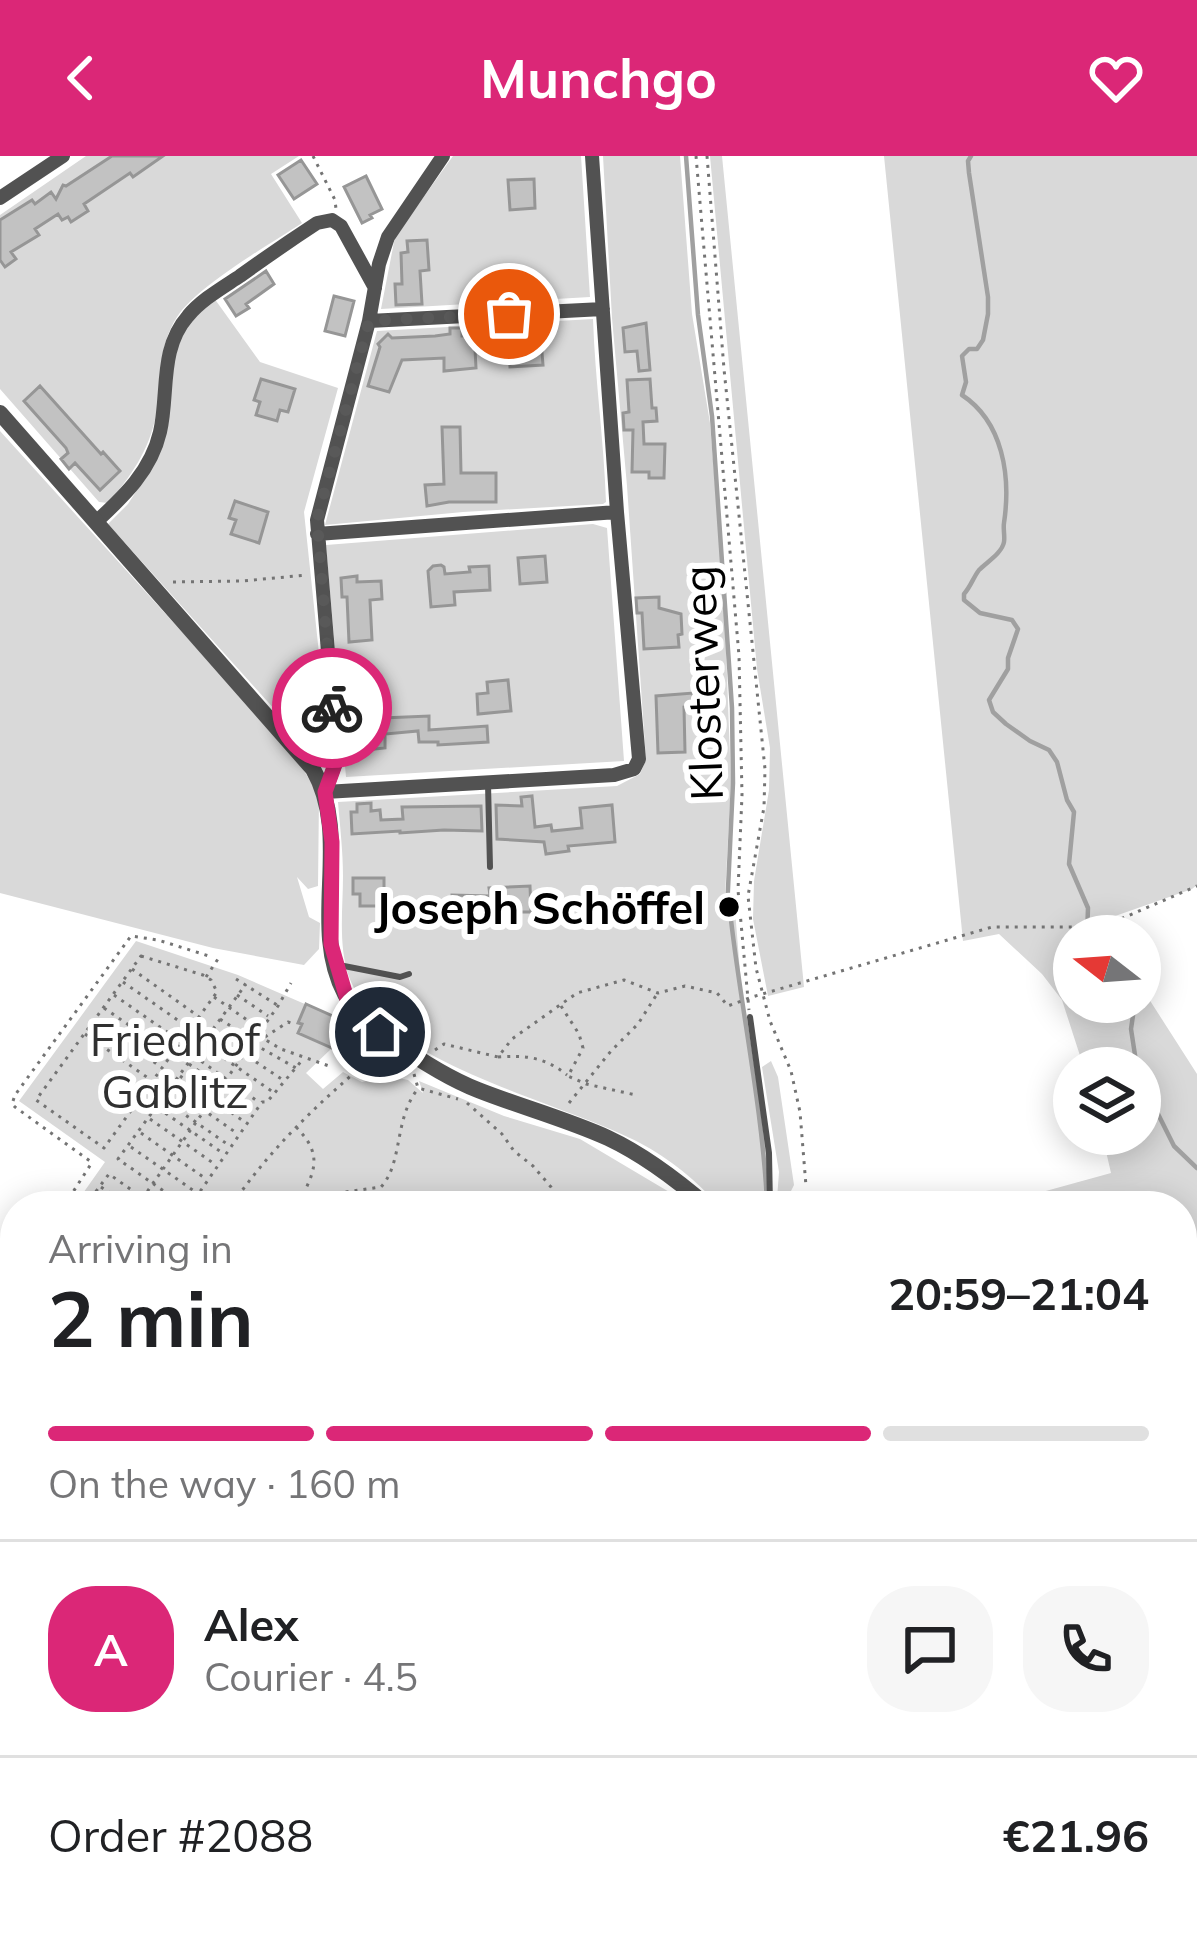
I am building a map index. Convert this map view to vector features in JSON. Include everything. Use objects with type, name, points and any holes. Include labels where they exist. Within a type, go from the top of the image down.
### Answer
[{"type":"street","points":[[0,198],[63,156]]},
{"type":"street","points":[[325,792],[337,759],[317,534],[321,505],[369,321],[379,264],[393,227],[443,156]]},
{"type":"street","points":[[325,792],[614,775],[634,769],[639,759],[592,156]]},
{"type":"street","points":[[95,522],[136,483],[148,464],[160,431],[172,343],[188,316],[213,295],[317,223],[332,220],[338,222],[376,288]]},
{"type":"street","points":[[369,321],[603,309]]},
{"type":"street","points":[[0,413],[306,760],[325,792],[332,842],[331,944],[347,999],[356,1010],[422,1060],[477,1090],[614,1141],[687,1191]]},
{"type":"street","points":[[317,534],[617,512]]},
{"type":"lane","points":[[488,784],[490,867]]},
{"type":"lane","points":[[335,964],[400,977],[409,974]]},
{"type":"lane","points":[[749,1017],[769,1153],[770,1191]]},
{"type":"path","points":[[313,156],[335,200],[338,222]]},
{"type":"path","name":"Klosterweg","points":[[696,156],[739,656],[738,890],[749,1017]]},
{"type":"path","points":[[706,156],[762,719],[764,807],[748,896],[756,968],[800,1112],[806,1191]]},
{"type":"path","points":[[149,582],[321,574]]},
{"type":"path","points":[[498,1057],[512,1039],[561,1004],[585,990],[624,980],[658,993],[685,986],[717,993],[728,1006],[992,927],[1092,927],[1117,921],[1197,886]]},
{"type":"path","points":[[74,1191],[90,1162],[15,1107],[15,1095],[131,936],[209,956]]},
{"type":"path","points":[[140,956],[206,977],[217,992],[104,1148],[35,1100],[140,956]]},
{"type":"path","points":[[206,977],[218,959]]},
{"type":"path","points":[[130,968],[199,1017]]},
{"type":"path","points":[[236,979],[278,1006]]},
{"type":"path","points":[[121,981],[190,1029]]},
{"type":"path","points":[[148,1191],[261,1034],[291,983]]},
{"type":"path","points":[[165,1191],[118,1159],[245,984]]},
{"type":"path","points":[[556,1118],[638,1024],[658,993]]},
{"type":"path","points":[[111,994],[181,1042]]},
{"type":"path","points":[[237,995],[270,1017]]},
{"type":"path","points":[[214,997],[281,1049],[329,1066]]},
{"type":"path","points":[[561,1004],[583,1048],[568,1076]]},
{"type":"path","points":[[102,1006],[172,1054]]},
{"type":"path","points":[[93,1019],[163,1068]]},
{"type":"path","points":[[220,1019],[296,1067]]},
{"type":"path","points":[[261,1034],[293,1024]]},
{"type":"path","points":[[211,1031],[284,1081]]},
{"type":"path","points":[[83,1033],[153,1082]]},
{"type":"path","points":[[202,1043],[274,1094]]},
{"type":"path","points":[[418,1088],[413,1071],[444,1044],[498,1057],[533,1056],[586,1084],[637,1095]]},
{"type":"path","points":[[193,1056],[261,1104]]},
{"type":"path","points":[[200,1191],[261,1104],[304,1058]]},
{"type":"path","points":[[188,1064],[256,1111]]},
{"type":"path","points":[[242,1191],[295,1126],[362,1066]]},
{"type":"path","points":[[179,1075],[247,1124]]},
{"type":"path","points":[[171,1087],[239,1135]]},
{"type":"path","points":[[351,1191],[387,1182],[398,1129],[418,1088]]},
{"type":"path","points":[[418,1088],[466,1102],[490,1121],[552,1191]]},
{"type":"path","points":[[162,1099],[231,1147]]},
{"type":"path","points":[[157,1106],[226,1155]]},
{"type":"path","points":[[148,1118],[218,1166]]},
{"type":"path","points":[[295,1126],[315,1151],[316,1162],[304,1191]]},
{"type":"path","points":[[139,1131],[208,1180]]},
{"type":"path","points":[[128,1146],[194,1191]]},
{"type":"path","points":[[96,1191],[109,1174],[133,1191]]},
{"type":"path","points":[[100,1186],[107,1191]]},
{"type":"green space","points":[[86,156],[299,156],[271,174],[302,223],[217,279],[177,317],[163,352],[149,440],[108,503],[99,502],[0,389],[0,215]]},
{"type":"green space","points":[[453,156],[581,156],[590,297],[381,309],[395,237]]},
{"type":"green space","points":[[603,156],[680,156],[692,314],[710,423],[724,595],[731,783],[725,895],[734,898],[747,1039],[766,1146],[765,1191],[704,1191],[640,1143],[435,1057],[368,1007],[349,977],[343,952],[338,802],[617,786],[640,774],[646,760]]},
{"type":"green space","points":[[710,156],[722,156],[804,987],[768,996],[753,919],[770,748],[757,669]]},
{"type":"green space","points":[[884,156],[1197,156],[1197,885],[1118,915],[1053,915],[1053,988],[999,934],[963,941]]},
{"type":"green space","points":[[214,298],[260,362],[338,388],[304,512],[322,682],[324,760],[108,524],[150,470],[184,329]]},
{"type":"green space","points":[[593,319],[606,502],[325,525],[377,331]]},
{"type":"green space","points":[[0,431],[298,760],[319,797],[318,886],[308,889],[297,877],[309,917],[320,923],[319,949],[304,965],[213,948],[0,893]]},
{"type":"green space","points":[[593,524],[607,528],[624,761],[346,777],[326,545]]},
{"type":"green space","name":"Friedhof Gablitz","points":[[136,941],[238,975],[344,1021],[332,1048],[306,1073],[323,1089],[343,1072],[362,1082],[390,1076],[408,1080],[423,1093],[419,1081],[504,1116],[580,1139],[668,1191],[85,1191],[105,1162],[19,1101]]},
{"type":"green space","points":[[1161,1018],[1197,1074],[1197,1191],[1046,1191],[1111,1173],[1107,1155],[1161,1155],[1161,1047],[1077,1047],[1069,1023],[1161,1023]]},
{"type":"green space","points":[[771,1061],[778,1077],[794,1185],[791,1191],[778,1191],[779,1172],[762,1067]]},
{"type":"building","points":[[112,156],[163,156],[84,204],[88,211],[71,222],[58,214],[35,229],[39,235],[11,252],[16,259],[5,267],[0,260],[0,220],[51,192],[56,199],[63,185]]},
{"type":"building","points":[[301,160],[317,184],[294,199],[278,175]]},
{"type":"building","points":[[366,176],[382,209],[362,223],[344,187]]},
{"type":"building","points":[[534,179],[535,208],[510,210],[508,180]]},
{"type":"building","points":[[427,240],[429,270],[420,271],[422,304],[396,305],[395,284],[402,284],[401,253],[408,252],[407,241]]},
{"type":"building","points":[[266,271],[274,284],[236,316],[225,299]]},
{"type":"building","points":[[334,296],[354,301],[345,336],[325,331]]},
{"type":"building","points":[[646,323],[650,370],[639,371],[637,351],[625,352],[623,328]]},
{"type":"building","points":[[450,328],[462,328],[462,336],[471,336],[476,368],[444,371],[444,358],[402,360],[389,392],[368,386],[378,344],[388,334],[392,338],[435,336],[450,334]]},
{"type":"building","points":[[540,328],[543,365],[510,367],[508,330]]},
{"type":"building","points":[[261,379],[295,389],[288,412],[280,410],[277,421],[256,415],[260,402],[254,400]]},
{"type":"building","points":[[650,379],[657,421],[643,422],[644,444],[665,444],[664,478],[632,472],[633,430],[624,430],[623,413],[629,412],[627,380]]},
{"type":"building","points":[[40,386],[120,471],[100,490],[75,463],[69,469],[61,459],[68,453],[66,448],[24,401]]},
{"type":"building","points":[[442,427],[460,427],[461,473],[496,473],[496,502],[427,506],[425,485],[444,484]]},
{"type":"building","points":[[235,501],[268,512],[259,543],[231,534],[236,520],[229,518]]},
{"type":"building","points":[[545,556],[547,582],[520,584],[518,558]]},
{"type":"building","points":[[441,565],[445,574],[489,566],[490,590],[454,592],[455,605],[431,607],[428,571]]},
{"type":"building","points":[[357,576],[357,582],[381,581],[382,599],[370,600],[372,640],[349,642],[341,578]]},
{"type":"building","points":[[659,597],[659,608],[681,614],[679,647],[644,649],[642,613],[637,613],[636,598]]},
{"type":"building","points":[[508,680],[511,711],[478,714],[477,694],[488,693],[487,682]]},
{"type":"building","points":[[693,693],[694,706],[684,707],[685,752],[658,753],[656,696]]},
{"type":"building","points":[[429,716],[429,730],[487,726],[488,742],[438,745],[419,742],[418,731],[385,734],[385,748],[355,751],[353,731],[362,731],[362,726],[383,722],[383,718]]},
{"type":"building","points":[[532,796],[535,827],[551,825],[552,831],[582,828],[580,808],[612,805],[615,842],[568,846],[569,851],[546,854],[544,842],[497,839],[496,805],[522,806],[521,797]]},
{"type":"building","points":[[371,803],[371,811],[380,810],[381,820],[403,819],[402,807],[481,806],[482,831],[352,834],[351,812],[357,812],[357,804]]},
{"type":"building","points":[[353,878],[384,878],[384,906],[360,906],[360,894],[353,894]]},
{"type":"building","points":[[530,886],[531,912],[519,912],[519,923],[504,923],[503,914],[469,913],[468,926],[451,926],[452,895],[490,896],[489,888]]},
{"type":"building","points":[[306,1004],[344,1021],[332,1048],[298,1033]]},
{"type":"waterway","points":[[686,156],[698,315],[712,416],[732,708],[727,910],[766,1191]]},
{"type":"waterway","points":[[971,156],[969,173],[988,314],[983,340],[962,356],[966,382],[962,395],[976,406],[995,435],[1005,469],[1006,505],[1003,546],[979,570],[964,600],[980,613],[1012,620],[1018,629],[1008,669],[989,700],[993,712],[1006,724],[1049,750],[1057,762],[1074,812],[1069,864],[1088,915]]},
{"type":"waterway","points":[[1132,1023],[1134,1047]]},
{"type":"waterway","points":[[1161,1120],[1174,1146],[1197,1168]]},
{"type":"way so far","points":[[332,708],[317,520],[369,321],[509,314]]},
{"type":"place","name":"Joseph Schöffel","points":[[729,907]]},
{"type":"route","points":[[332,708],[337,759],[325,792],[332,842],[331,944],[347,999],[380,1032]]}]
